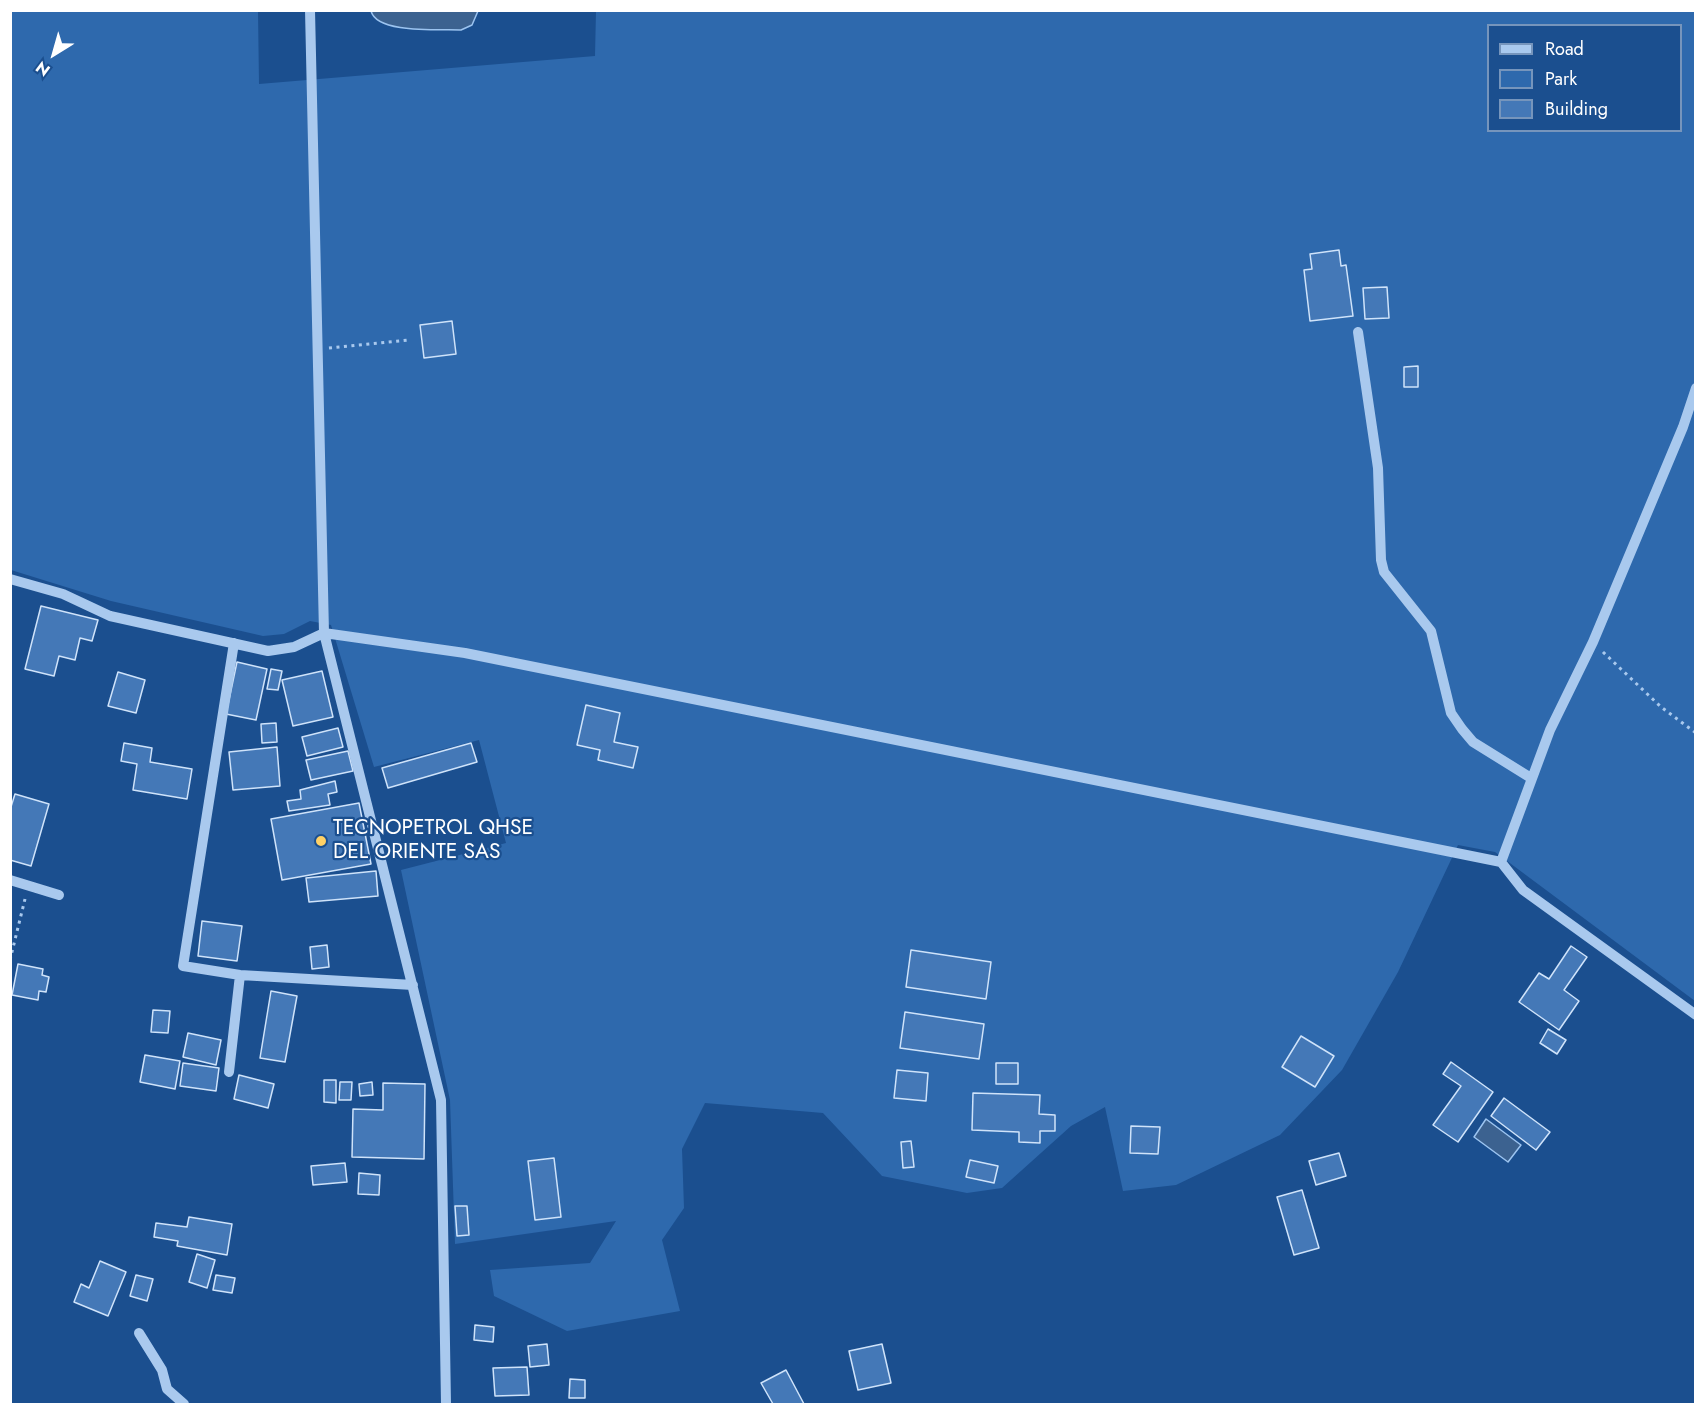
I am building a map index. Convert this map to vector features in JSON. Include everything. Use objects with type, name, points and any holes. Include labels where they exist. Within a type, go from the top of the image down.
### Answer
[{"type":"street","points":[[310,10],[324,633],[441,1100],[446,1404]]},
{"type":"street","points":[[1358,332],[1378,468],[1381,560],[1384,572],[1431,631],[1451,712],[1462,729],[1473,742],[1531,778]]},
{"type":"street","points":[[1501,862],[1550,730],[1593,642],[1683,427],[1695,388]]},
{"type":"street","points":[[10,579],[63,594],[110,616],[268,651],[294,647],[324,633],[465,653],[1501,862],[1522,890],[1695,1015]]},
{"type":"street","points":[[234,643],[183,966],[240,975],[412,985]]},
{"type":"street","points":[[10,880],[59,895]]},
{"type":"street","points":[[229,1072],[240,975]]},
{"type":"street","points":[[139,1332],[162,1370],[167,1389],[184,1404]]},
{"type":"path","points":[[318,349],[409,340]]},
{"type":"path","points":[[1593,642],[1661,707],[1695,733]]},
{"type":"path","points":[[10,960],[29,886]]},
{"type":"green space","points":[[11,11],[258,11],[259,84],[595,56],[596,11],[1695,11],[1695,1001],[1495,852],[1458,845],[1398,972],[1342,1070],[1280,1135],[1176,1185],[1123,1191],[1105,1107],[1071,1126],[1002,1188],[967,1193],[882,1176],[823,1113],[705,1103],[682,1149],[684,1208],[662,1240],[680,1311],[567,1331],[494,1296],[490,1270],[590,1263],[616,1221],[455,1244],[450,1100],[401,870],[506,843],[479,740],[374,767],[331,625],[310,621],[284,634],[263,636],[111,601],[11,570]]},
{"type":"shaded area","points":[[371,11],[478,11],[472,25],[461,30],[424,30],[385,24]]},
{"type":"shaded area","points":[[1486,1119],[1521,1145],[1508,1162],[1474,1137]]},
{"type":"building","points":[[1339,250],[1341,266],[1346,265],[1353,316],[1310,321],[1304,270],[1312,269],[1310,254]]},
{"type":"building","points":[[1387,287],[1389,318],[1365,319],[1363,288]]},
{"type":"building","points":[[452,321],[456,354],[424,358],[420,325]]},
{"type":"building","points":[[1418,366],[1418,387],[1404,387],[1404,367]]},
{"type":"building","points":[[41,606],[98,620],[92,641],[80,638],[75,660],[59,656],[54,676],[25,669]]},
{"type":"building","points":[[237,662],[267,669],[256,720],[226,714]]},
{"type":"building","points":[[271,669],[282,671],[278,690],[267,689]]},
{"type":"building","points":[[322,671],[333,717],[293,726],[282,680]]},
{"type":"building","points":[[118,672],[145,680],[136,713],[108,706]]},
{"type":"building","points":[[586,705],[620,713],[614,742],[638,747],[633,768],[598,760],[600,750],[577,745]]},
{"type":"building","points":[[276,723],[277,742],[262,743],[261,724]]},
{"type":"building","points":[[338,728],[343,747],[307,756],[302,737]]},
{"type":"building","points":[[124,743],[152,748],[150,762],[192,769],[187,799],[133,790],[137,764],[121,761]]},
{"type":"building","points":[[471,743],[477,762],[388,788],[382,768]]},
{"type":"building","points":[[277,747],[280,786],[233,790],[229,752]]},
{"type":"building","points":[[348,751],[353,771],[311,780],[306,760]]},
{"type":"building","points":[[335,781],[337,792],[328,794],[330,805],[289,811],[287,801],[301,799],[300,790]]},
{"type":"building","points":[[15,794],[49,804],[31,866],[10,860],[10,810]]},
{"type":"building","name":"TECNOPETROL QHSE DEL ORIENTE SAS","points":[[359,803],[371,864],[282,880],[271,819]]},
{"type":"building","points":[[376,871],[378,896],[309,902],[306,878]]},
{"type":"building","points":[[202,921],[242,926],[237,961],[198,956]]},
{"type":"building","points":[[327,945],[329,967],[312,969],[310,947]]},
{"type":"building","points":[[1571,946],[1587,957],[1564,990],[1579,1001],[1559,1030],[1519,1002],[1539,973],[1549,979]]},
{"type":"building","points":[[911,950],[991,962],[986,999],[906,987]]},
{"type":"building","points":[[18,964],[43,969],[42,975],[49,977],[46,992],[39,991],[38,1000],[12,995]]},
{"type":"building","points":[[271,991],[297,996],[285,1062],[260,1058]]},
{"type":"building","points":[[153,1010],[170,1011],[168,1033],[151,1032]]},
{"type":"building","points":[[905,1012],[984,1024],[979,1059],[900,1048]]},
{"type":"building","points":[[1548,1029],[1566,1040],[1557,1054],[1540,1043]]},
{"type":"building","points":[[188,1033],[221,1040],[216,1065],[183,1057]]},
{"type":"building","points":[[1301,1036],[1334,1056],[1315,1087],[1282,1067]]},
{"type":"building","points":[[145,1055],[180,1061],[175,1089],[140,1082]]},
{"type":"building","points":[[1451,1062],[1493,1092],[1458,1142],[1433,1125],[1461,1086],[1443,1074]]},
{"type":"building","points":[[183,1063],[219,1068],[216,1091],[180,1086]]},
{"type":"building","points":[[996,1063],[1018,1063],[1018,1084],[996,1084]]},
{"type":"building","points":[[897,1070],[928,1073],[926,1101],[894,1098]]},
{"type":"building","points":[[239,1075],[274,1084],[268,1108],[234,1099]]},
{"type":"building","points":[[324,1080],[336,1080],[336,1103],[324,1102]]},
{"type":"building","points":[[340,1082],[352,1082],[351,1100],[339,1100]]},
{"type":"building","points":[[372,1082],[373,1095],[360,1096],[359,1084]]},
{"type":"building","points":[[383,1083],[425,1084],[424,1159],[352,1157],[353,1109],[383,1110]]},
{"type":"building","points":[[973,1093],[1040,1095],[1039,1114],[1055,1115],[1055,1131],[1040,1131],[1040,1143],[1019,1142],[1019,1132],[972,1130]]},
{"type":"building","points":[[1504,1098],[1550,1132],[1536,1150],[1491,1116]]},
{"type":"building","points":[[1131,1126],[1160,1127],[1158,1154],[1130,1153]]},
{"type":"building","points":[[911,1141],[914,1167],[903,1168],[901,1142]]},
{"type":"building","points":[[1339,1153],[1346,1176],[1316,1185],[1309,1161]]},
{"type":"building","points":[[554,1158],[561,1217],[535,1220],[528,1161]]},
{"type":"building","points":[[970,1160],[998,1166],[994,1183],[966,1177]]},
{"type":"building","points":[[345,1163],[347,1182],[313,1185],[311,1166]]},
{"type":"building","points":[[359,1173],[380,1175],[379,1195],[358,1194]]},
{"type":"building","points":[[1302,1190],[1319,1248],[1294,1255],[1277,1197]]},
{"type":"building","points":[[455,1206],[467,1206],[469,1235],[457,1236]]},
{"type":"building","points":[[189,1217],[232,1224],[227,1255],[177,1246],[178,1241],[154,1237],[156,1223],[187,1227]]},
{"type":"building","points":[[197,1254],[215,1260],[207,1288],[189,1282]]},
{"type":"building","points":[[100,1261],[126,1272],[108,1316],[74,1302],[81,1284],[89,1288]]},
{"type":"building","points":[[136,1275],[153,1279],[147,1301],[130,1296]]},
{"type":"building","points":[[216,1275],[235,1278],[232,1293],[213,1290]]},
{"type":"building","points":[[475,1325],[494,1327],[493,1342],[474,1340]]},
{"type":"building","points":[[547,1344],[549,1365],[530,1367],[528,1346]]},
{"type":"building","points":[[882,1344],[891,1383],[858,1390],[849,1351]]},
{"type":"building","points":[[527,1367],[529,1395],[495,1396],[493,1368]]},
{"type":"building","points":[[786,1370],[804,1404],[773,1404],[761,1383]]},
{"type":"building","points":[[570,1379],[585,1380],[585,1398],[569,1398]]},
{"type":"place","name":"TECNOPETROL QHSE DEL ORIENTE SAS","points":[[321,841]]}]
